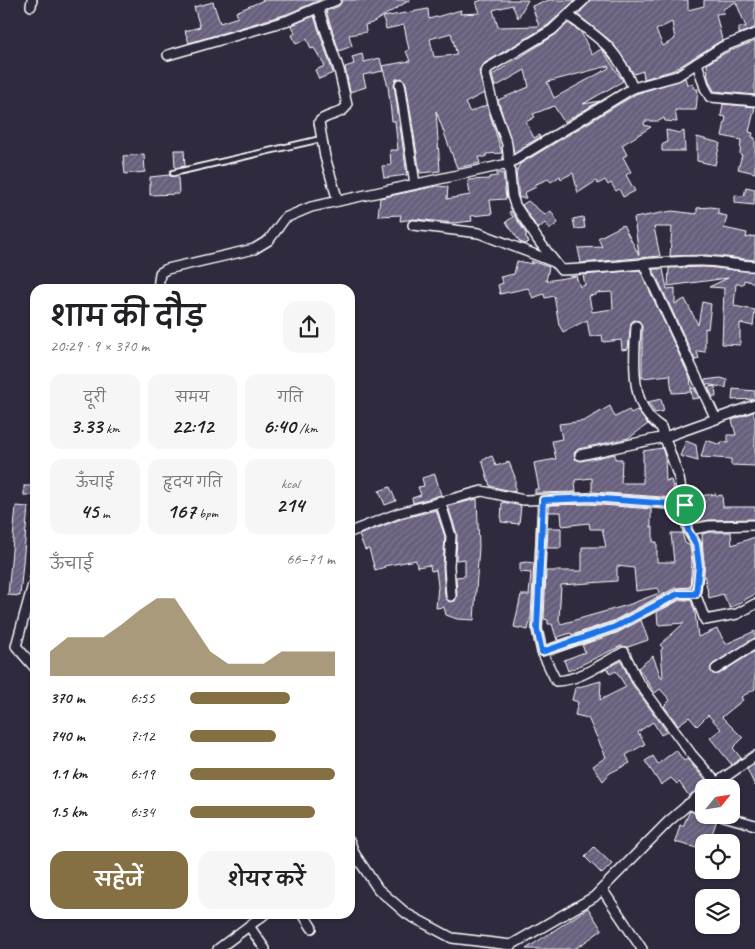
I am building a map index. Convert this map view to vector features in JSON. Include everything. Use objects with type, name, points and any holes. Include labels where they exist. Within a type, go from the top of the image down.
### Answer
[{"type":"street","points":[[168,55],[290,20],[336,0]]},
{"type":"street","points":[[584,0],[552,30],[487,70],[486,81],[504,134],[515,205],[554,263],[561,270],[599,269],[643,263],[701,260],[755,266]]},
{"type":"street","points":[[318,8],[339,70],[347,105],[343,111],[320,120],[321,139],[338,201]]},
{"type":"street","points":[[569,16],[610,47],[624,68],[633,88]]},
{"type":"street","points":[[159,284],[160,273],[167,269],[254,249],[269,240],[285,218],[311,207],[508,164],[633,88],[677,76],[722,47],[755,34]]},
{"type":"street","points":[[697,63],[710,97],[755,101]]},
{"type":"street","points":[[400,84],[415,184]]},
{"type":"street","points":[[413,225],[480,233],[554,263]]},
{"type":"street","points":[[643,263],[715,418]]},
{"type":"street","points":[[636,326],[634,355],[640,406],[650,420],[661,427],[679,478],[688,530],[696,544],[699,565],[696,594],[705,620],[737,614],[755,604]]},
{"type":"street","points":[[580,455],[665,438],[715,418],[755,405]]},
{"type":"street","points":[[355,530],[399,513],[482,491],[524,500],[590,498],[685,505]]},
{"type":"street","points":[[543,500],[537,629],[542,652],[556,681],[568,681],[624,652],[642,686],[708,779]]},
{"type":"street","points":[[440,501],[451,536],[449,566],[451,596]]},
{"type":"street","points":[[688,530],[709,526],[755,525]]},
{"type":"street","points":[[542,652],[615,627],[678,594],[696,594]]},
{"type":"street","points":[[30,595],[16,646],[30,662]]},
{"type":"street","points":[[716,669],[755,644]]},
{"type":"street","points":[[721,779],[755,756]]},
{"type":"street","points":[[355,858],[378,889],[407,914],[452,938],[510,947],[594,897],[695,798]]},
{"type":"street","points":[[688,804],[695,807]]},
{"type":"street","points":[[740,821],[755,825]]},
{"type":"street","points":[[602,889],[642,949]]},
{"type":"street","points":[[218,949],[258,919]]},
{"type":"street","points":[[306,919],[312,928]]},
{"type":"street","points":[[249,926],[265,949]]},
{"type":"lane","points":[[173,173],[321,139]]},
{"type":"building","points":[[264,0],[320,0],[287,14],[189,43],[185,31],[200,27],[194,7],[213,2],[220,23],[238,17],[236,12]]},
{"type":"building","points":[[342,0],[410,0],[372,23],[365,25],[366,32],[349,35],[352,46],[339,51],[326,11],[339,6]]},
{"type":"building","points":[[482,0],[528,0],[518,18],[512,5],[493,10],[498,27],[539,26],[532,6],[549,0],[575,0],[548,25],[485,63],[479,71],[484,93],[465,103],[470,112],[487,105],[502,153],[486,154],[486,157],[478,157],[480,163],[457,168],[436,111],[440,171],[420,173],[406,83],[402,78],[396,79],[394,85],[407,175],[384,178],[382,166],[391,165],[390,150],[398,150],[395,121],[392,121],[388,86],[382,66],[410,61],[406,51],[409,50],[404,25],[386,29],[383,17],[428,9],[429,19],[461,10],[460,14],[480,13],[476,2]],"holes":[[[451,33],[457,55],[434,57],[430,39]]]},
{"type":"building","points":[[590,0],[688,0],[688,10],[704,6],[704,0],[755,0],[755,28],[739,34],[739,27],[746,27],[736,2],[723,9],[724,13],[716,14],[722,40],[674,70],[644,79],[643,71],[634,74],[612,42],[578,15]],"holes":[[[672,22],[675,39],[663,46],[656,30]]]},
{"type":"building","points":[[314,16],[333,73],[319,79],[315,70],[325,66],[314,48],[311,49],[307,39],[296,44],[292,35],[295,33],[292,25]]},
{"type":"building","points":[[568,23],[581,32],[592,55],[601,49],[603,51],[623,81],[583,104],[600,101],[564,122],[554,106],[533,114],[535,117],[526,122],[534,138],[539,135],[540,137],[514,152],[498,100],[529,87],[525,70],[495,87],[492,75],[555,35]],"holes":[[[608,66],[609,68],[554,98],[547,82]]]},
{"type":"building","points":[[755,41],[755,95],[714,91],[708,78],[707,64],[725,53]]},
{"type":"building","points":[[362,54],[364,62],[380,58],[383,71],[363,75],[366,87],[350,92],[345,67],[354,64],[352,57]]},
{"type":"building","points":[[685,78],[687,84],[693,84],[694,89],[698,89],[696,110],[675,110],[677,122],[665,121],[664,118],[659,121],[645,121],[644,125],[651,127],[622,145],[627,155],[623,157],[631,172],[626,175],[635,191],[623,197],[619,189],[616,191],[611,183],[608,185],[605,180],[598,184],[596,181],[578,193],[573,173],[561,179],[560,176],[551,182],[548,179],[534,185],[536,187],[524,193],[526,198],[519,198],[516,172],[520,164],[636,94]]},
{"type":"building","points":[[723,104],[755,107],[749,132],[753,133],[752,137],[755,138],[755,173],[738,169],[742,155],[740,154],[741,140],[722,136],[726,117],[721,116]]},
{"type":"building","points":[[666,130],[680,133],[684,131],[685,151],[662,151],[662,145],[667,142]]},
{"type":"building","points":[[697,137],[720,143],[715,165],[697,161]]},
{"type":"building","points":[[174,150],[184,150],[185,166],[175,168]]},
{"type":"building","points":[[144,154],[145,172],[125,174],[123,156]]},
{"type":"building","points":[[497,173],[503,173],[506,199],[490,200],[492,214],[471,216],[472,221],[454,223],[414,219],[400,221],[401,215],[378,216],[380,198],[437,186],[448,187],[447,199],[470,195],[468,180],[489,179],[489,177],[497,176]]},
{"type":"building","points":[[178,176],[179,194],[150,195],[150,177]]},
{"type":"building","points":[[746,187],[755,189],[754,205],[735,203],[735,195],[744,196]]},
{"type":"building","points":[[528,201],[545,215],[551,211],[558,223],[550,229],[545,223],[538,229],[522,205]]},
{"type":"building","points":[[697,208],[718,208],[718,214],[727,216],[724,228],[747,233],[746,238],[755,236],[755,260],[706,255],[670,256],[672,227],[654,227],[660,256],[581,263],[578,248],[602,247],[598,238],[623,225],[639,255],[634,218],[672,211],[697,214]]},
{"type":"building","points":[[511,211],[527,235],[525,236],[529,242],[525,244],[520,242],[506,222],[513,217],[509,212]]},
{"type":"building","points":[[583,217],[585,228],[575,229],[573,219]]},
{"type":"building","points":[[517,261],[533,264],[531,261],[549,267],[546,281],[576,276],[580,287],[585,285],[583,275],[640,270],[690,378],[692,392],[672,393],[670,375],[642,378],[642,326],[639,321],[634,320],[631,323],[628,349],[622,350],[621,340],[603,342],[602,335],[590,337],[587,320],[563,332],[559,325],[554,296],[545,298],[544,294],[533,298],[528,288],[500,294],[498,285],[503,283],[500,277],[514,274]],"holes":[[[612,292],[613,309],[592,312],[589,296],[596,295],[596,293]]]},
{"type":"building","points":[[705,267],[755,272],[755,283],[744,280],[743,284],[736,284],[734,306],[755,310],[753,326],[740,323],[740,345],[722,344],[724,288],[709,287],[728,278],[668,286],[669,268]]},
{"type":"building","points":[[653,269],[663,269],[667,289],[675,288],[675,304],[685,299],[698,325],[702,302],[711,304],[708,329],[705,328],[705,352],[697,351],[699,359],[695,360]]},
{"type":"building","points":[[721,378],[727,380],[726,388],[706,384],[704,380]]},
{"type":"building","points":[[715,386],[716,397],[713,397],[708,387]]},
{"type":"building","points":[[691,388],[694,388],[699,398],[692,399]]},
{"type":"building","points":[[733,389],[755,391],[755,399],[732,400]]},
{"type":"building","points":[[661,399],[664,411],[655,413],[648,402]]},
{"type":"building","points":[[610,406],[615,417],[629,410],[631,413],[637,410],[648,424],[629,438],[578,449],[574,453],[575,459],[581,461],[615,454],[615,459],[622,459],[621,483],[643,483],[643,451],[662,448],[665,457],[666,481],[671,480],[676,498],[592,492],[592,478],[575,480],[576,492],[535,493],[535,489],[539,489],[534,463],[556,459],[552,441],[562,439],[559,424],[584,421]]},
{"type":"building","points":[[753,412],[755,418],[755,466],[731,465],[731,459],[701,457],[706,440],[721,445],[721,442],[728,443],[728,435],[736,435],[732,420]]},
{"type":"building","points":[[686,441],[696,445],[698,461],[680,456]]},
{"type":"building","points":[[492,456],[496,466],[509,462],[515,477],[515,492],[490,486],[482,460]]},
{"type":"building","points":[[435,474],[441,495],[413,503],[412,498],[421,495],[418,487],[424,486],[422,478]]},
{"type":"building","points":[[24,486],[30,486],[30,495],[24,495]]},
{"type":"building","points":[[390,487],[396,501],[385,505],[379,491]]},
{"type":"building","points":[[716,494],[716,496],[722,495],[723,507],[755,507],[755,519],[709,520],[693,523],[689,497]]},
{"type":"building","points":[[477,499],[479,546],[474,620],[457,619],[446,615],[444,607],[436,608],[438,586],[436,570],[431,571],[430,565],[417,567],[416,560],[384,566],[375,570],[369,549],[365,550],[359,535],[401,519],[436,510],[445,537],[443,566],[445,596],[449,602],[455,601],[457,596],[456,577],[465,576],[465,559],[456,560],[457,534],[448,506]]},
{"type":"building","points":[[502,502],[521,506],[519,524],[501,522]]},
{"type":"building","points":[[589,504],[651,509],[653,542],[657,542],[657,562],[674,562],[671,533],[682,533],[685,543],[690,546],[692,561],[690,587],[675,588],[613,621],[572,635],[571,633],[558,637],[557,640],[552,624],[548,624],[548,620],[544,619],[546,571],[582,571],[582,547],[606,547],[602,529],[590,529],[589,523],[562,526],[561,512],[549,512],[549,505]],"holes":[[[617,566],[634,568],[636,591],[658,588],[659,593],[628,605],[561,624],[559,620],[561,585],[617,581]]]},
{"type":"building","points":[[16,506],[28,507],[20,596],[8,595]]},
{"type":"building","points":[[548,528],[561,528],[561,548],[547,548]]},
{"type":"building","points":[[731,532],[732,545],[755,537],[755,594],[730,608],[723,594],[709,598],[704,574],[702,534]]},
{"type":"building","points":[[520,563],[534,563],[531,617],[528,630],[514,627],[521,595],[529,595],[531,573],[520,572]]},
{"type":"building","points":[[680,600],[691,600],[695,612],[698,637],[717,629],[726,644],[755,631],[755,638],[713,664],[710,669],[713,674],[719,674],[755,651],[755,689],[741,697],[743,700],[722,717],[743,738],[733,748],[741,758],[732,765],[710,738],[721,729],[708,715],[697,726],[689,717],[678,725],[664,706],[670,700],[660,689],[655,693],[638,668],[653,656],[661,677],[663,677],[661,650],[663,648],[660,645],[684,623],[658,625],[657,612]]},
{"type":"building","points":[[641,620],[648,640],[628,647],[621,646],[568,671],[564,660],[585,652],[582,645],[617,633]]},
{"type":"building","points":[[621,661],[632,684],[667,732],[661,735],[653,722],[638,732],[645,744],[626,755],[630,763],[610,773],[603,781],[593,766],[606,757],[588,718],[575,715],[578,702],[572,700],[575,688],[601,681],[600,700],[626,687],[616,671],[610,674],[607,668]]},
{"type":"building","points":[[676,750],[684,761],[687,759],[704,779],[695,779],[695,791],[689,796],[679,782],[677,784],[671,778],[661,785],[645,761],[653,756],[658,764]]},
{"type":"building","points":[[755,764],[755,786],[747,769]]},
{"type":"building","points":[[690,811],[695,813],[695,824],[716,824],[712,834],[695,834],[695,848],[675,842],[680,825],[683,826]]},
{"type":"building","points":[[594,847],[612,864],[602,874],[585,857]]},
{"type":"building","points":[[588,908],[602,930],[575,949],[526,949]]},
{"type":"route","points":[[590,498],[685,505],[688,530],[696,544],[699,565],[696,594],[678,594],[646,613],[615,627],[542,652],[537,629],[543,500],[590,498]]}]
